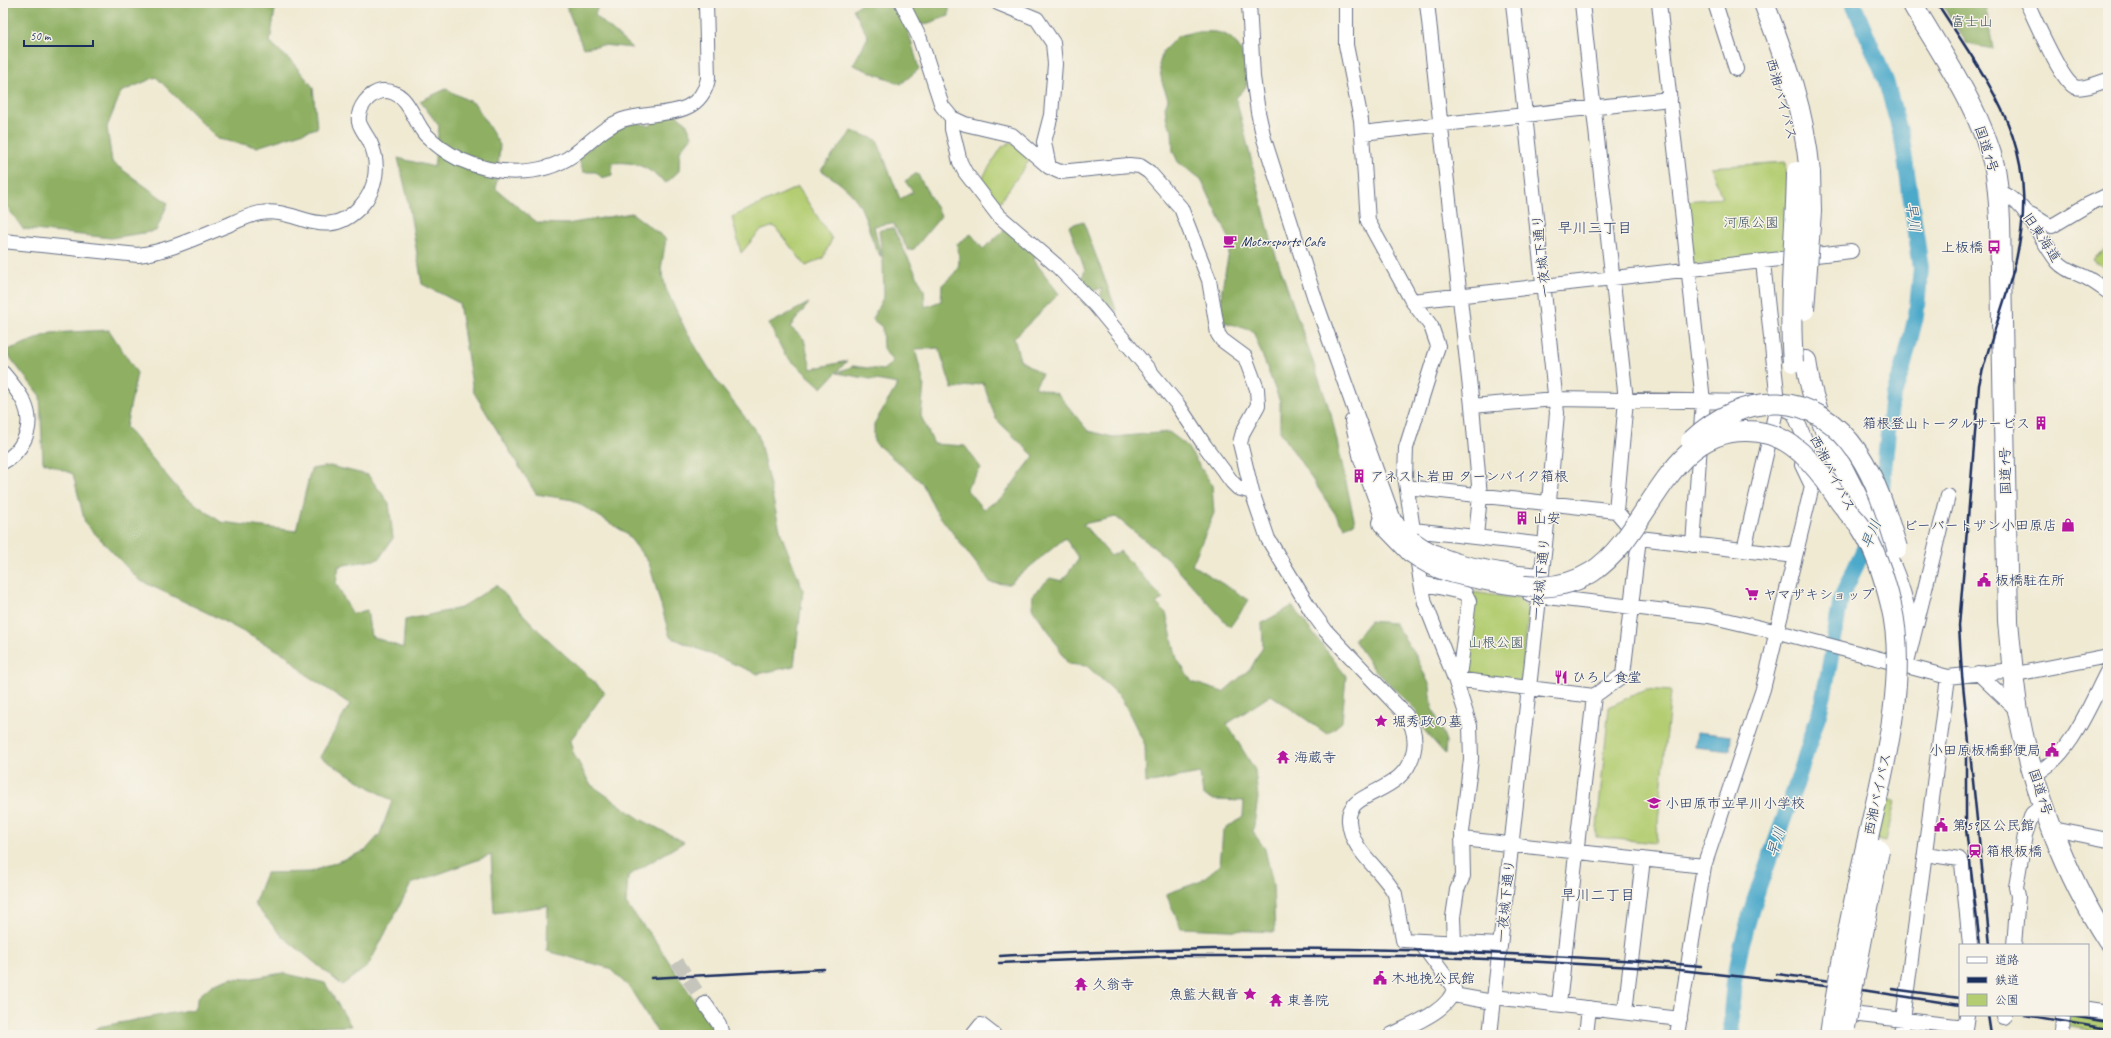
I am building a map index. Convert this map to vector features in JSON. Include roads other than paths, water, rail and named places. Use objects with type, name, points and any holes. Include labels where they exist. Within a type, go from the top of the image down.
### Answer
[{"type":"highway","name":"西湘バイパス","points":[[1751,3],[1776,70],[1803,172],[1811,211],[1803,315],[1805,353],[1811,388],[1829,440],[1890,562],[1901,593],[1908,625],[1910,668],[1905,716],[1860,938],[1844,1035]]},
{"type":"highway","name":"西湘バイパス","points":[[1764,3],[1799,102],[1805,130],[1803,172],[1795,246],[1790,315],[1794,374],[1803,409],[1817,444],[1862,528],[1880,569],[1892,607],[1898,643],[1897,672],[1892,720],[1876,802],[1845,943],[1830,1035]]},
{"type":"highway","name":"国道1号","points":[[1912,3],[1977,120],[1995,169],[1998,192],[2005,406],[2008,621],[2012,670],[2019,712],[2044,804],[2053,829],[2090,913],[2108,941]]},
{"type":"highway","points":[[1412,546],[1430,559],[1449,568],[1522,582],[1544,582],[1576,574],[1592,565],[1615,544],[1675,458],[1704,429],[1729,413],[1748,406],[1780,403],[1806,410],[1826,421],[1847,439],[1864,463],[1884,508],[1906,577],[1911,614],[1908,625]]},
{"type":"highway","points":[[1389,521],[1412,546],[1441,571],[1523,587],[1549,587],[1574,581],[1600,566],[1618,549],[1674,469],[1692,450],[1715,436],[1742,431],[1775,435],[1799,450],[1814,465],[1845,510],[1862,528]]},
{"type":"street","points":[[3,241],[138,255],[159,252],[260,213],[284,213],[305,221],[320,224],[339,220],[354,213],[361,206],[368,196],[374,182],[376,167],[375,155],[359,121],[360,112],[366,101],[371,96],[382,91],[392,92],[400,96],[407,103],[415,120],[425,134],[436,145],[460,160],[491,169],[526,172],[556,164],[572,156],[606,128],[623,120],[667,114],[685,109],[697,101],[706,89],[708,79],[706,3]]},
{"type":"street","points":[[902,3],[920,39],[942,106],[952,118],[965,124],[1012,135],[1049,168],[1066,173],[1129,165],[1140,166],[1154,176],[1181,208],[1209,280],[1218,334],[1222,340],[1245,357],[1257,389],[1258,405],[1243,432],[1240,443],[1252,492],[1268,539],[1312,612],[1326,631],[1411,722],[1414,729],[1415,744],[1407,771],[1392,783],[1356,802],[1352,806],[1348,819],[1352,835],[1369,862],[1392,887],[1396,894],[1403,940],[1500,945]]},
{"type":"street","points":[[998,3],[1037,19],[1052,43],[1055,64],[1051,115],[1044,142],[1049,168]]},
{"type":"street","points":[[1249,3],[1253,77],[1258,112],[1270,159],[1346,390],[1360,460],[1389,521]]},
{"type":"street","points":[[1346,3],[1346,45],[1352,66],[1362,133],[1368,221],[1412,301],[1431,326],[1438,346],[1406,448],[1407,487],[1412,546],[1422,583],[1425,603],[1455,679],[1470,726],[1471,759],[1464,805],[1463,876],[1457,890],[1453,917],[1454,943]]},
{"type":"street","points":[[1427,3],[1472,406],[1480,496],[1476,536]]},
{"type":"street","name":"一夜城下通り","points":[[1490,1035],[1556,432],[1556,399],[1513,3]]},
{"type":"street","points":[[1582,3],[1626,400],[1616,511]]},
{"type":"street","points":[[1660,3],[1703,401],[1693,545]]},
{"type":"street","points":[[1715,3],[1736,69]]},
{"type":"street","points":[[2027,3],[2061,71],[2074,87],[2080,88],[2108,80]]},
{"type":"street","points":[[2087,86],[2108,72]]},
{"type":"street","points":[[1362,133],[1670,99]]},
{"type":"street","points":[[952,118],[952,129],[960,162],[965,172],[998,214],[1056,265],[1095,305],[1178,405],[1205,446],[1232,482],[1238,488],[1252,492]]},
{"type":"street","name":"旧東海道","points":[[1998,192],[2006,193],[2016,200],[2027,213],[2037,233],[2059,263],[2108,292]]},
{"type":"street","points":[[2027,213],[2035,215],[2047,225],[2052,226],[2089,204],[2108,195]]},
{"type":"street","points":[[1412,301],[1852,251]]},
{"type":"street","points":[[1744,550],[1778,404],[1763,262]]},
{"type":"street","points":[[3,373],[19,392],[29,417],[26,435],[21,447],[15,454],[3,462]]},
{"type":"street","points":[[1472,406],[1556,399],[1703,401],[1778,404],[1794,413],[1808,448],[1802,465],[1812,486],[1795,556],[1782,633],[1704,866],[1677,1035]]},
{"type":"street","points":[[1407,487],[1616,511],[1639,538],[1795,556]]},
{"type":"street","points":[[1900,664],[1948,496]]},
{"type":"street","points":[[1412,546],[1476,536],[1544,545]]},
{"type":"street","points":[[1455,679],[1594,696],[1623,675],[1639,538]]},
{"type":"street","points":[[1412,546],[1422,571],[1461,584],[1516,594],[1709,616],[1782,633],[1948,677],[2012,670],[2021,673],[2108,656]]},
{"type":"street","points":[[1412,546],[1433,552],[1447,559],[1518,573],[1541,575]]},
{"type":"street","points":[[1422,583],[1465,593],[1469,601],[1460,669],[1455,679]]},
{"type":"street","points":[[2035,774],[2046,768],[2076,732],[2108,670]]},
{"type":"street","points":[[1978,673],[2019,712]]},
{"type":"street","points":[[1901,1035],[1948,677]]},
{"type":"street","points":[[1559,1004],[1594,696]]},
{"type":"street","points":[[2014,944],[2018,896],[2016,887],[2025,834],[2032,814],[2044,804]]},
{"type":"street","points":[[2053,829],[2108,840]]},
{"type":"street","points":[[1463,839],[1704,866]]},
{"type":"street","points":[[1925,854],[1959,859],[1962,863],[1970,944]]},
{"type":"street","points":[[1625,1012],[1643,860]]},
{"type":"street","points":[[1391,1035],[1441,1008],[1453,995],[1454,988],[1420,942]]},
{"type":"street","points":[[1453,995],[1559,1004],[1680,1019]]},
{"type":"street","points":[[705,1004],[718,1024],[722,1035]]},
{"type":"street","points":[[1586,1035],[1589,1008]]},
{"type":"street","points":[[2089,1010],[2108,1013]]},
{"type":"street","points":[[1860,1015],[1965,1026]]},
{"type":"street","points":[[2062,1035],[2063,1016]]},
{"type":"street","points":[[973,1035],[981,1024],[994,1035]]},
{"type":"water","points":[[1697,732],[1731,736],[1730,751],[1695,747]]},
{"type":"waterway","name":"早川","points":[[1853,3],[1886,81],[1902,139],[1921,268],[1916,316],[1904,364],[1891,404],[1881,499]]},
{"type":"waterway","name":"早川","points":[[1732,1035],[1731,1013],[1734,982],[1742,943],[1754,901],[1795,788],[1821,707],[1841,598],[1872,532]]},
{"type":"tunnel","points":[[677,962],[705,1004]]},
{"type":"railway","points":[[1937,3],[1979,67],[1996,97],[2009,127],[2019,158],[2023,191],[2022,227],[2014,268],[1979,385],[1959,626],[1962,675],[1990,944]]},
{"type":"railway","points":[[1966,752],[1966,829],[1980,944]]},
{"type":"railway","points":[[1000,956],[1266,948],[1466,952],[1617,959],[1701,966]]},
{"type":"railway","points":[[999,963],[1178,956],[1405,956],[1486,959],[1671,969],[1862,990],[1959,1005]]},
{"type":"railway","points":[[651,978],[824,969]]},
{"type":"railway","points":[[1777,974],[1838,982]]},
{"type":"railway","points":[[1892,989],[1959,998]]},
{"type":"railway","points":[[1988,1016],[1991,1035]]},
{"type":"railway","points":[[2031,1016],[2108,1029]]},
{"type":"railway","points":[[2071,1016],[2108,1022]]},
{"type":"place","name":"Motorsports Cafe","points":[[1230,241]]},
{"type":"place","name":"上板橋","points":[[1994,247]]},
{"type":"place","name":"箱根登山トータルサービス","points":[[2041,423]]},
{"type":"place","name":"アネスト岩田 ターンパイク箱根","points":[[1359,476]]},
{"type":"place","name":"山安","points":[[1522,518]]},
{"type":"place","name":"ビーバートザン小田原店","points":[[2068,525]]},
{"type":"place","name":"板橋駐在所","points":[[1984,580]]},
{"type":"place","name":"ヤマザキショップ","points":[[1752,594]]},
{"type":"place","name":"ひろし食堂","points":[[1561,677]]},
{"type":"place","name":"堀秀政の墓","points":[[1381,721]]},
{"type":"place","name":"小田原板橋郵便局","points":[[2052,750]]},
{"type":"place","name":"海蔵寺","points":[[1283,757]]},
{"type":"place","name":"小田原市立早川小学校","points":[[1654,803]]},
{"type":"place","name":"第59区公民館","points":[[1941,825]]},
{"type":"place","name":"箱根板橋","points":[[1975,851]]},
{"type":"place","name":"木地挽公民館","points":[[1380,978]]},
{"type":"place","name":"久翁寺","points":[[1081,984]]},
{"type":"place","name":"魚籃大観音","points":[[1250,994]]},
{"type":"place","name":"東善院","points":[[1276,1000]]},
{"type":"district","name":"早川三丁目","points":[[1595,228]]},
{"type":"district","name":"早川二丁目","points":[[1598,895]]},
{"type":"park label","name":"富士山","points":[[1972,21]]},
{"type":"park label","name":"河原公園","points":[[1751,222]]},
{"type":"park label","name":"山根公園","points":[[1496,642]]}]
